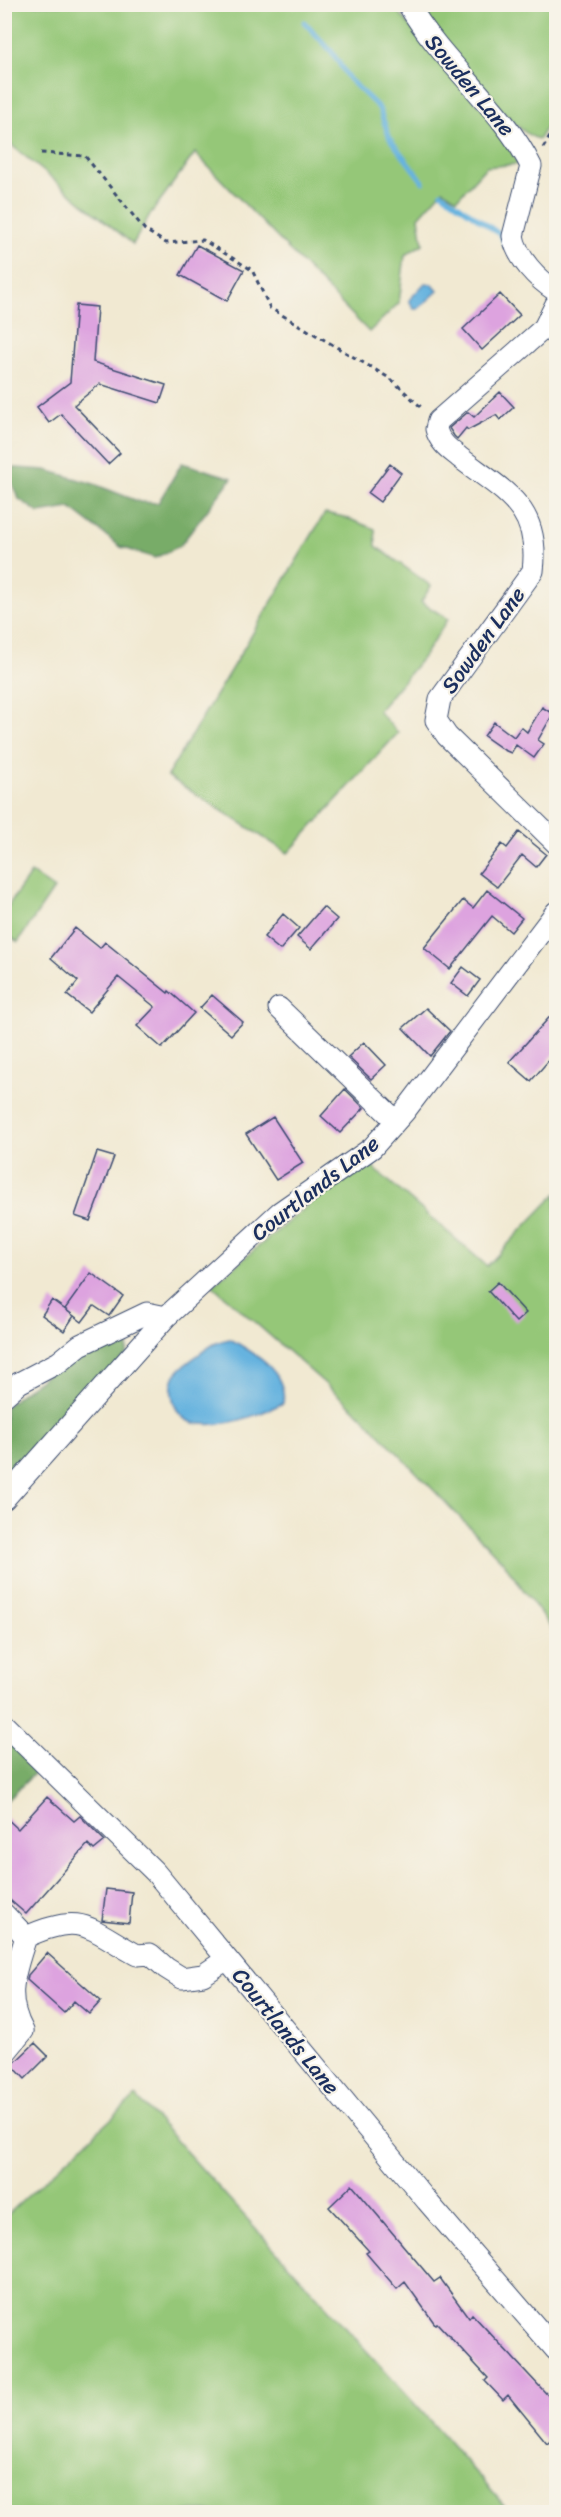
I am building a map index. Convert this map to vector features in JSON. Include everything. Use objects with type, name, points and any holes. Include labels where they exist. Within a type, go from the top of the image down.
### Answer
[{"type":"street","name":"Sowden Lane","points":[[408,4],[442,53],[511,132],[531,166],[513,236],[515,245],[535,273],[556,291]]},
{"type":"street","points":[[438,421],[544,328],[556,304]]},
{"type":"street","name":"Sowden Lane","points":[[438,421],[438,436],[444,445],[515,501],[531,528],[536,545],[533,571],[440,699],[436,720],[447,736],[556,843]]},
{"type":"street","name":"Courtlands Lane","points":[[4,1499],[157,1315],[280,1212],[372,1148],[553,923]]},
{"type":"street","points":[[279,1008],[396,1121]]},
{"type":"street","points":[[4,1396],[19,1383],[59,1362],[80,1346],[157,1315]]},
{"type":"street","name":"Courtlands Lane","points":[[4,1724],[155,1872],[427,2201],[556,2350]]},
{"type":"street","points":[[4,1914],[26,1937]]},
{"type":"street","points":[[26,1937],[50,1926],[71,1922],[101,1932],[137,1955],[150,1954],[182,1978],[202,1975],[227,1959]]},
{"type":"street","points":[[4,2054],[23,2031],[13,2013],[12,1990],[26,1937]]},
{"type":"path","points":[[41,153],[85,156],[145,230],[166,243],[203,240],[252,270],[270,308],[391,379],[438,421]]},
{"type":"green space","points":[[397,4],[400,14],[499,127],[518,164],[486,167],[457,199],[443,190],[419,217],[423,244],[405,255],[399,303],[369,332],[195,153],[149,216],[133,244],[5,140],[5,5]]},
{"type":"green space","points":[[419,5],[556,5],[556,111],[539,139],[511,120],[494,102]]},
{"type":"green space","points":[[182,463],[232,478],[180,546],[155,558],[121,547],[70,508],[39,513],[19,499],[4,467],[46,470],[94,484],[140,502],[158,503]]},
{"type":"green space","points":[[325,513],[344,517],[375,529],[376,546],[431,586],[421,602],[448,619],[423,657],[378,711],[398,733],[288,853],[167,776]]},
{"type":"green space","points":[[31,873],[54,889],[18,942],[5,933],[5,910]]},
{"type":"green space","points":[[368,1163],[487,1266],[556,1194],[556,1635],[504,1563],[362,1416],[212,1285],[347,1173]]},
{"type":"green space","points":[[129,1334],[127,1354],[5,1490],[5,1407],[64,1364]]},
{"type":"green space","points":[[4,1735],[40,1768],[5,1802],[4,1802]]},
{"type":"green space","points":[[136,2096],[510,2512],[5,2512],[5,2217]]},
{"type":"water","points":[[425,283],[432,284],[438,291],[418,309],[414,309],[409,300]]},
{"type":"water","points":[[230,1339],[267,1364],[280,1382],[283,1403],[251,1417],[228,1423],[205,1424],[188,1421],[182,1417],[175,1405],[172,1391],[174,1377],[184,1365],[209,1347]]},
{"type":"building","points":[[197,245],[244,270],[227,301],[180,275]]},
{"type":"building","points":[[500,294],[520,315],[482,350],[463,329]]},
{"type":"building","points":[[76,305],[97,307],[93,362],[166,385],[160,403],[100,384],[74,405],[120,453],[108,464],[61,414],[49,423],[37,407],[70,382]]},
{"type":"building","points":[[500,392],[514,407],[500,420],[496,415],[468,430],[466,428],[457,439],[449,428],[468,412],[474,417]]},
{"type":"building","points":[[390,464],[401,473],[380,502],[368,493]]},
{"type":"building","points":[[542,707],[553,714],[538,740],[544,744],[534,758],[516,745],[511,753],[504,750],[484,736],[494,722],[514,737],[521,727],[527,732]]},
{"type":"building","points":[[519,832],[546,854],[536,867],[522,855],[497,887],[479,873],[502,844],[507,848]]},
{"type":"building","points":[[487,890],[522,918],[511,932],[492,916],[450,969],[424,948],[463,900],[473,908]]},
{"type":"building","points":[[323,907],[337,919],[311,949],[297,937]]},
{"type":"building","points":[[283,914],[299,928],[280,950],[264,937]]},
{"type":"building","points":[[75,928],[100,948],[105,942],[194,1013],[162,1048],[137,1026],[155,1007],[118,977],[89,1012],[67,995],[78,981],[51,958]]},
{"type":"building","points":[[463,967],[480,980],[468,996],[451,983]]},
{"type":"building","points":[[212,995],[243,1022],[231,1035],[200,1008]]},
{"type":"building","points":[[426,1008],[450,1031],[430,1056],[403,1028]]},
{"type":"building","points":[[556,1010],[556,1052],[531,1081],[509,1062]]},
{"type":"building","points":[[364,1042],[386,1065],[371,1079],[348,1057]]},
{"type":"building","points":[[345,1089],[364,1108],[340,1133],[321,1116]]},
{"type":"building","points":[[273,1117],[303,1163],[276,1180],[246,1134]]},
{"type":"building","points":[[97,1152],[114,1157],[90,1221],[75,1216]]},
{"type":"building","points":[[91,1273],[123,1296],[109,1316],[94,1306],[82,1322],[65,1309]]},
{"type":"building","points":[[498,1282],[526,1313],[516,1322],[488,1291]]},
{"type":"building","points":[[52,1300],[74,1316],[64,1331],[42,1315]]},
{"type":"building","points":[[47,1797],[74,1821],[80,1816],[105,1841],[94,1850],[88,1844],[26,1914],[4,1895],[4,1816],[18,1829]]},
{"type":"building","points":[[106,1889],[132,1892],[129,1923],[102,1920]]},
{"type":"building","points":[[47,1953],[101,2001],[89,2014],[74,2001],[64,2013],[27,1980],[28,1975]]},
{"type":"building","points":[[35,2043],[48,2056],[25,2079],[12,2065]]},
{"type":"building","points":[[352,2185],[434,2282],[440,2278],[469,2318],[472,2314],[556,2404],[556,2435],[547,2443],[508,2395],[503,2400],[485,2381],[488,2378],[437,2323],[435,2324],[405,2282],[397,2289],[366,2253],[369,2251],[329,2207]]},
{"type":"waterway","points":[[304,22],[332,52],[349,79],[379,108],[390,139],[423,182]]},
{"type":"waterway","points":[[442,193],[501,235],[505,245]]}]
